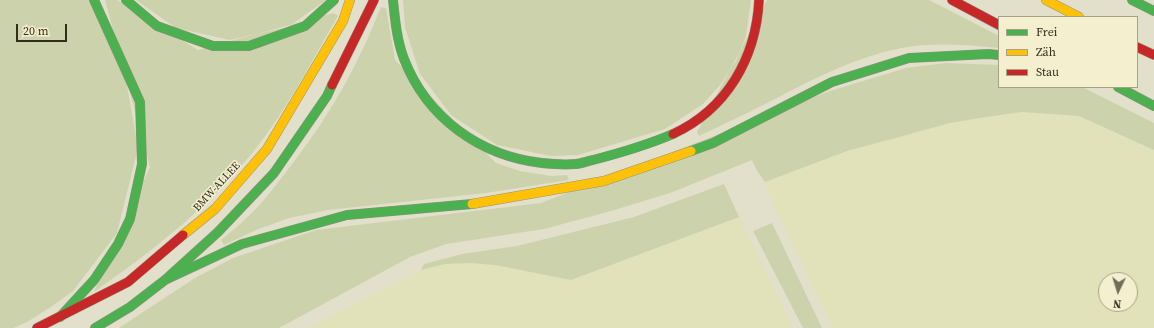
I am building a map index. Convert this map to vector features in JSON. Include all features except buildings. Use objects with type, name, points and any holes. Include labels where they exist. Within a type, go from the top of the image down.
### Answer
[{"type":"main road","points":[[60,317],[94,280],[118,244],[130,219],[142,164],[140,102],[94,0]]},
{"type":"main road","points":[[126,0],[157,26],[213,46],[249,46],[305,26],[334,0]]},
{"type":"main road","name":"BMW-ALLEE","points":[[37,328],[128,282],[215,209],[267,149],[343,21],[350,0]]},
{"type":"main road","points":[[95,328],[130,307],[165,280],[218,232],[274,173],[327,96],[374,0]]},
{"type":"main road","points":[[394,0],[395,28],[404,60],[419,89],[440,115],[459,132],[482,146],[512,158],[544,164],[577,164],[631,151],[682,129],[703,116],[722,98],[737,78],[744,64],[752,44],[759,0]]},
{"type":"main road","points":[[952,0],[998,24]]},
{"type":"main road","points":[[1046,0],[1077,16]]},
{"type":"main road","points":[[1132,0],[1154,11]]},
{"type":"main road","points":[[1138,47],[1154,55]]},
{"type":"main road","points":[[165,280],[242,244],[347,215],[478,204],[604,181],[713,142],[832,82],[909,58],[988,54],[998,56]]},
{"type":"main road","points":[[1120,88],[1154,106]]},
{"type":"green space","points":[[0,0],[89,0],[126,80],[138,148],[117,233],[73,291],[27,322],[13,328],[0,328]]},
{"type":"green space","points":[[105,0],[117,0],[198,50],[334,13],[338,16],[277,120],[236,172],[178,228],[137,261],[94,292],[150,167]]},
{"type":"green space","points":[[136,0],[326,0],[288,27],[230,40],[176,28]]},
{"type":"green space","points":[[403,0],[751,0],[746,36],[736,61],[720,85],[703,104],[665,129],[578,155],[551,156],[497,145],[451,115],[420,74],[405,27]]},
{"type":"green space","points":[[767,0],[929,0],[998,35],[998,48],[963,45],[926,45],[902,48],[881,53],[819,77],[699,136],[697,132]]},
{"type":"green space","points":[[381,7],[386,8],[395,60],[496,163],[520,171],[551,176],[567,175],[569,180],[486,193],[328,210],[289,218],[256,230],[224,245],[221,240],[262,203],[315,133],[340,94],[351,73]]},
{"type":"green space","points":[[946,63],[998,65],[998,88],[1084,88],[1154,123],[1154,150],[1079,116],[1022,112],[950,123],[847,151],[765,182],[752,160],[670,193],[611,211],[544,229],[446,244],[410,257],[279,328],[119,328],[195,278],[233,258],[316,230],[541,203],[830,91],[906,68]]},
{"type":"green space","points":[[1022,112],[1079,116],[1154,150],[1154,328],[833,328],[772,201],[765,182],[847,151],[950,123]]},
{"type":"green space","points":[[724,184],[739,217],[571,280],[495,265],[469,263],[445,264],[421,270],[424,264],[462,254],[517,246],[634,217]]},
{"type":"green space","points":[[739,217],[793,328],[309,328],[421,270],[445,264],[469,263],[495,265],[571,280]]},
{"type":"green space","points":[[772,223],[822,328],[803,328],[753,231]]},
{"type":"traffic: fast","points":[[60,317],[94,280],[118,244],[130,219],[142,164],[140,102],[94,0]]},
{"type":"traffic: fast","points":[[126,0],[157,26],[213,46],[249,46],[305,26],[334,0]]},
{"type":"traffic: fast","points":[[393,0],[400,45],[404,59],[414,80],[441,116],[477,143],[519,159],[542,163],[577,164],[623,152],[673,134]]},
{"type":"traffic: fast","points":[[1132,0],[1154,11]]},
{"type":"traffic: fast","points":[[691,151],[713,143],[832,82],[909,58],[988,54],[998,55]]},
{"type":"traffic: fast","points":[[95,328],[130,307],[165,280],[218,232],[274,173],[327,96],[332,85]]},
{"type":"traffic: fast","points":[[1120,88],[1154,106]]},
{"type":"traffic: fast","points":[[165,280],[242,244],[347,215],[472,204]]},
{"type":"traffic: slow","points":[[183,235],[215,209],[267,149],[343,21],[350,0]]},
{"type":"traffic: slow","points":[[1046,0],[1077,16]]},
{"type":"traffic: slow","points":[[472,204],[604,181],[691,151]]},
{"type":"traffic: jam","points":[[332,85],[374,0]]},
{"type":"traffic: jam","points":[[673,134],[709,111],[723,96],[735,79],[745,61],[752,42],[757,21],[759,0]]},
{"type":"traffic: jam","points":[[952,0],[998,24]]},
{"type":"traffic: jam","points":[[1138,47],[1154,55]]},
{"type":"traffic: jam","points":[[37,328],[128,282],[183,235]]}]
